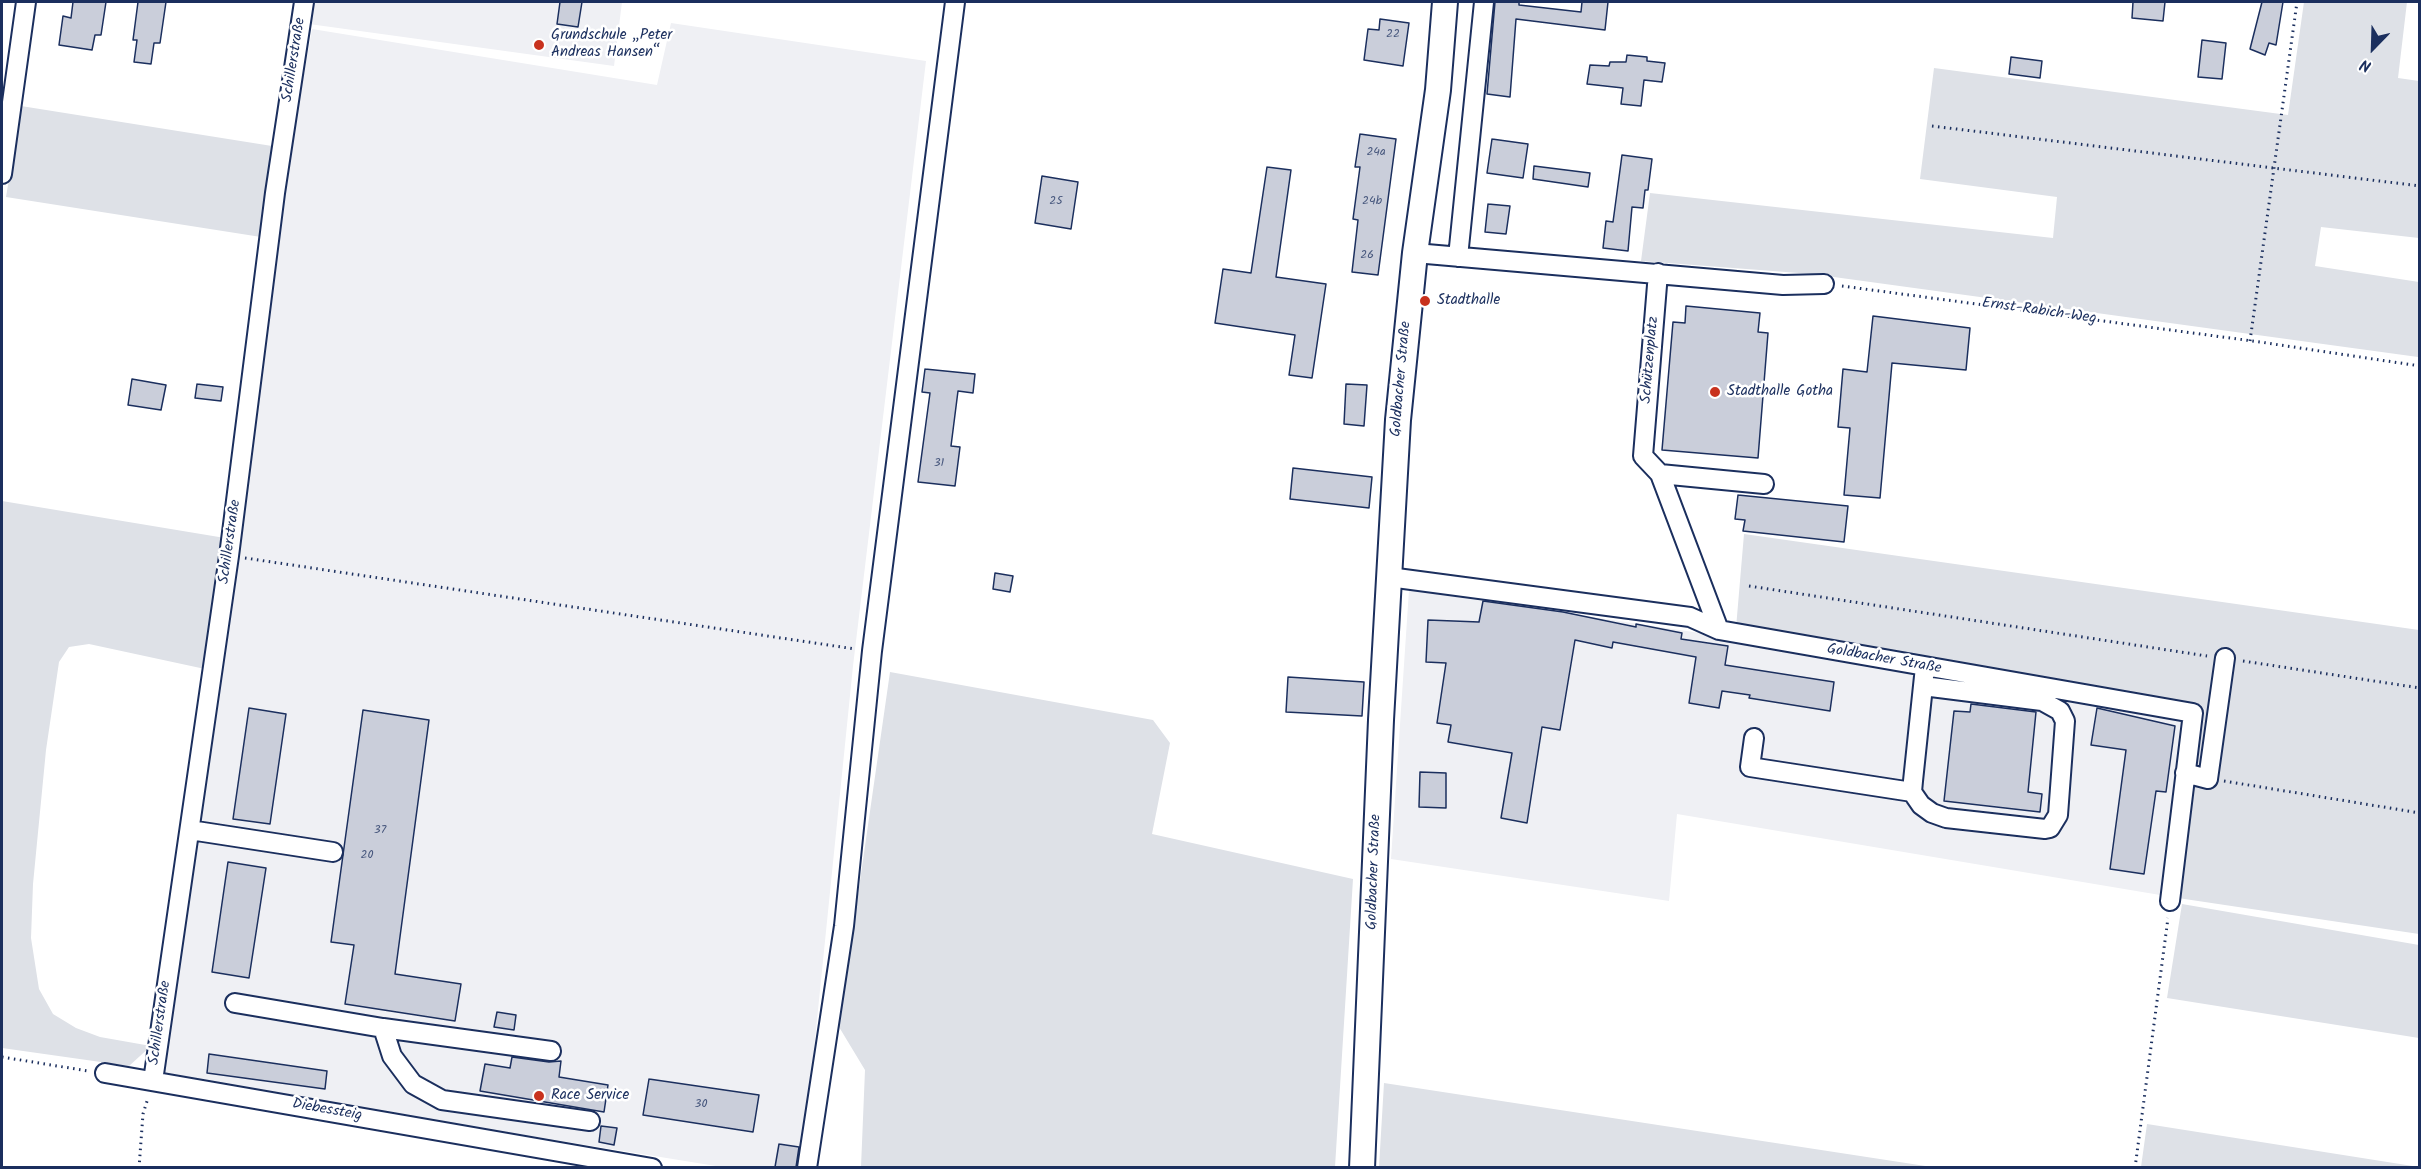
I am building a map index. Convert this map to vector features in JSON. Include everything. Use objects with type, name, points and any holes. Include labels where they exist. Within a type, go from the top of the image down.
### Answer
[{"type":"main road","name":"Goldbacher Straße","points":[[1362,1167],[1398,420],[1416,253],[1438,90],[1445,2]]},
{"type":"street","points":[[2,174],[26,2]]},
{"type":"street","name":"Schillerstraße","points":[[153,1081],[230,556],[274,193],[304,2]]},
{"type":"street","points":[[807,1167],[844,926],[872,651],[955,2]]},
{"type":"street","points":[[1458,257],[1484,2]]},
{"type":"street","points":[[1416,253],[1784,285],[1824,284]]},
{"type":"street","name":"Schützenplatz","points":[[1658,273],[1643,456],[1660,474],[1719,630]]},
{"type":"street","points":[[1660,474],[1764,484]]},
{"type":"street","name":"Goldbacher Straße","points":[[1389,577],[1690,617],[1719,630],[2193,713],[2170,901]]},
{"type":"street","points":[[2186,773],[2208,778],[2225,658]]},
{"type":"street","points":[[1923,686],[2042,701],[2055,707],[2065,721],[2058,815],[2055,822],[2045,830],[1946,818],[1932,813],[1921,805],[1912,792],[1924,667]]},
{"type":"street","points":[[1754,738],[1750,767],[1912,792]]},
{"type":"street","points":[[190,830],[333,852]]},
{"type":"street","points":[[235,1003],[383,1028],[551,1051]]},
{"type":"street","points":[[383,1028],[392,1056],[413,1084],[442,1100],[590,1121]]},
{"type":"street","name":"Diebessteig","points":[[105,1073],[652,1167]]},
{"type":"street","points":[[476,1137],[480,1106]]},
{"type":"path","points":[[2250,341],[2297,2]]},
{"type":"path","points":[[1932,126],[2274,170],[2420,186]]},
{"type":"path","name":"Ernst-Rabich-Weg","points":[[1824,284],[2420,366]]},
{"type":"path","points":[[230,556],[872,651]]},
{"type":"path","points":[[1749,586],[2420,688]]},
{"type":"path","points":[[2208,778],[2420,813]]},
{"type":"path","points":[[2134,1167],[2170,901]]},
{"type":"path","points":[[2,1057],[105,1073]]},
{"type":"path","points":[[139,1167],[143,1114],[153,1081]]},
{"type":"shaded area","name":"Grundschule „Peter Andreas Hansen“","points":[[312,2],[622,2],[614,66],[309,24]]},
{"type":"shaded area","points":[[2304,2],[2407,2],[2398,78],[2419,81],[2419,238],[2321,227],[2315,266],[2419,282],[2418,357],[1812,274],[1641,261],[1650,193],[2053,238],[2057,197],[1920,179],[1934,68],[2288,115]]},
{"type":"shaded area","points":[[671,23],[926,61],[853,666],[802,1167],[722,1167],[161,1076],[241,539],[291,148],[312,29],[657,85]]},
{"type":"shaded area","points":[[21,106],[272,146],[261,237],[6,197]]},
{"type":"shaded area","points":[[2,501],[225,538],[205,669],[89,644],[69,647],[59,662],[46,750],[33,884],[31,938],[39,989],[53,1014],[76,1028],[100,1037],[151,1046],[129,1066],[2,1048]]},
{"type":"shaded area","points":[[1744,534],[2419,630],[2419,934],[2178,898],[2205,709],[1736,628]]},
{"type":"shaded area","points":[[1409,590],[1734,638],[1736,628],[2206,709],[2178,898],[1677,814],[1669,901],[1391,859]]},
{"type":"shaded area","points":[[890,672],[1153,720],[1170,743],[1152,834],[1353,879],[1335,1167],[861,1167],[865,1070],[839,1027]]},
{"type":"shaded area","points":[[2182,904],[2419,945],[2419,1038],[2167,998]]},
{"type":"shaded area","points":[[1384,1083],[1932,1167],[1379,1167]]},
{"type":"shaded area","points":[[2147,1124],[2419,1167],[2141,1167]]},
{"type":"building","points":[[73,2],[106,2],[101,35],[95,35],[92,50],[59,45],[63,16],[71,18]]},
{"type":"building","points":[[138,2],[166,2],[160,43],[154,43],[151,64],[134,62],[137,40],[133,40]]},
{"type":"building","points":[[560,2],[582,2],[578,27],[557,24]]},
{"type":"building","points":[[1495,2],[1519,2],[1519,5],[1581,12],[1582,2],[1608,2],[1605,30],[1516,19],[1510,97],[1487,94]]},
{"type":"building","points":[[2133,2],[2165,2],[2163,21],[2132,18]]},
{"type":"building","points":[[2262,2],[2283,2],[2276,45],[2269,43],[2265,55],[2250,49]]},
{"type":"building","points":[[1380,19],[1409,23],[1403,66],[1364,60],[1368,29],[1379,30]]},
{"type":"building","points":[[2202,40],[2226,43],[2222,79],[2198,77]]},
{"type":"building","points":[[1627,55],[1647,57],[1647,61],[1665,63],[1662,82],[1644,80],[1641,106],[1621,104],[1623,88],[1587,84],[1590,65],[1609,66],[1610,62],[1626,62]]},
{"type":"building","points":[[2011,57],[2042,61],[2040,78],[2009,74]]},
{"type":"building","points":[[1360,134],[1396,139],[1378,275],[1352,272],[1358,220],[1353,219],[1360,167],[1355,167]]},
{"type":"building","points":[[1492,139],[1528,144],[1523,178],[1487,173]]},
{"type":"building","points":[[1622,155],[1652,159],[1643,208],[1632,207],[1628,251],[1603,248],[1606,221],[1613,222]]},
{"type":"building","points":[[1534,166],[1590,173],[1588,187],[1533,179]]},
{"type":"building","points":[[1267,167],[1291,170],[1276,277],[1326,284],[1312,378],[1289,375],[1295,335],[1215,323],[1223,269],[1251,273]]},
{"type":"building","points":[[1042,176],[1078,182],[1071,229],[1035,223]]},
{"type":"building","points":[[1488,204],[1510,206],[1506,234],[1485,232]]},
{"type":"building","name":"Stadthalle Gotha","points":[[1686,306],[1760,313],[1758,332],[1768,333],[1758,458],[1662,450],[1673,322],[1685,323]]},
{"type":"building","points":[[1873,316],[1970,328],[1966,370],[1892,363],[1880,498],[1844,495],[1850,428],[1838,427],[1843,369],[1867,372]]},
{"type":"building","points":[[925,369],[975,374],[973,393],[958,391],[951,446],[960,447],[955,486],[918,482],[930,393],[922,392]]},
{"type":"building","points":[[132,379],[166,385],[161,410],[128,405]]},
{"type":"building","points":[[197,384],[223,387],[221,401],[195,398]]},
{"type":"building","points":[[1346,384],[1367,385],[1364,426],[1344,424]]},
{"type":"building","points":[[1293,468],[1372,477],[1369,508],[1290,499]]},
{"type":"building","points":[[1738,495],[1848,506],[1844,542],[1743,531],[1745,520],[1735,519]]},
{"type":"building","points":[[995,573],[1013,576],[1010,592],[993,589]]},
{"type":"building","points":[[1483,601],[1563,612],[1636,627],[1636,624],[1682,633],[1681,639],[1728,646],[1725,665],[1834,682],[1830,711],[1749,698],[1750,695],[1722,691],[1719,708],[1689,703],[1696,657],[1613,642],[1612,648],[1575,640],[1560,730],[1542,727],[1527,823],[1501,818],[1512,753],[1448,742],[1451,725],[1437,723],[1446,663],[1426,662],[1428,620],[1479,622]]},
{"type":"building","points":[[1288,677],[1364,682],[1362,716],[1286,712]]},
{"type":"building","points":[[1971,704],[2036,712],[2028,792],[2042,794],[2040,812],[1944,801],[1954,711],[1970,712]]},
{"type":"building","points":[[249,708],[286,714],[270,824],[233,819]]},
{"type":"building","points":[[2097,708],[2175,726],[2166,792],[2156,791],[2144,874],[2110,869],[2126,750],[2091,745]]},
{"type":"building","points":[[363,710],[429,720],[395,974],[461,984],[455,1021],[345,1004],[354,945],[331,942]]},
{"type":"building","points":[[1420,772],[1446,773],[1446,808],[1419,807]]},
{"type":"building","points":[[228,862],[266,868],[249,978],[212,972]]},
{"type":"building","points":[[497,1012],[516,1015],[514,1030],[494,1027]]},
{"type":"building","points":[[209,1054],[327,1071],[325,1089],[207,1073]]},
{"type":"building","points":[[512,1057],[549,1062],[561,1061],[559,1077],[608,1085],[604,1112],[480,1091],[485,1064],[510,1068]]},
{"type":"building","points":[[649,1079],[759,1095],[753,1132],[643,1115]]},
{"type":"building","points":[[601,1126],[617,1128],[614,1145],[599,1142]]},
{"type":"building","points":[[779,1144],[799,1147],[796,1167],[775,1167]]},
{"type":"place","name":"Grundschule „Peter Andreas Hansen“","points":[[539,45]]},
{"type":"place","name":"Stadthalle","points":[[1425,301]]},
{"type":"place","name":"Stadthalle Gotha","points":[[1715,392]]},
{"type":"place","name":"Race Service","points":[[539,1096]]}]
